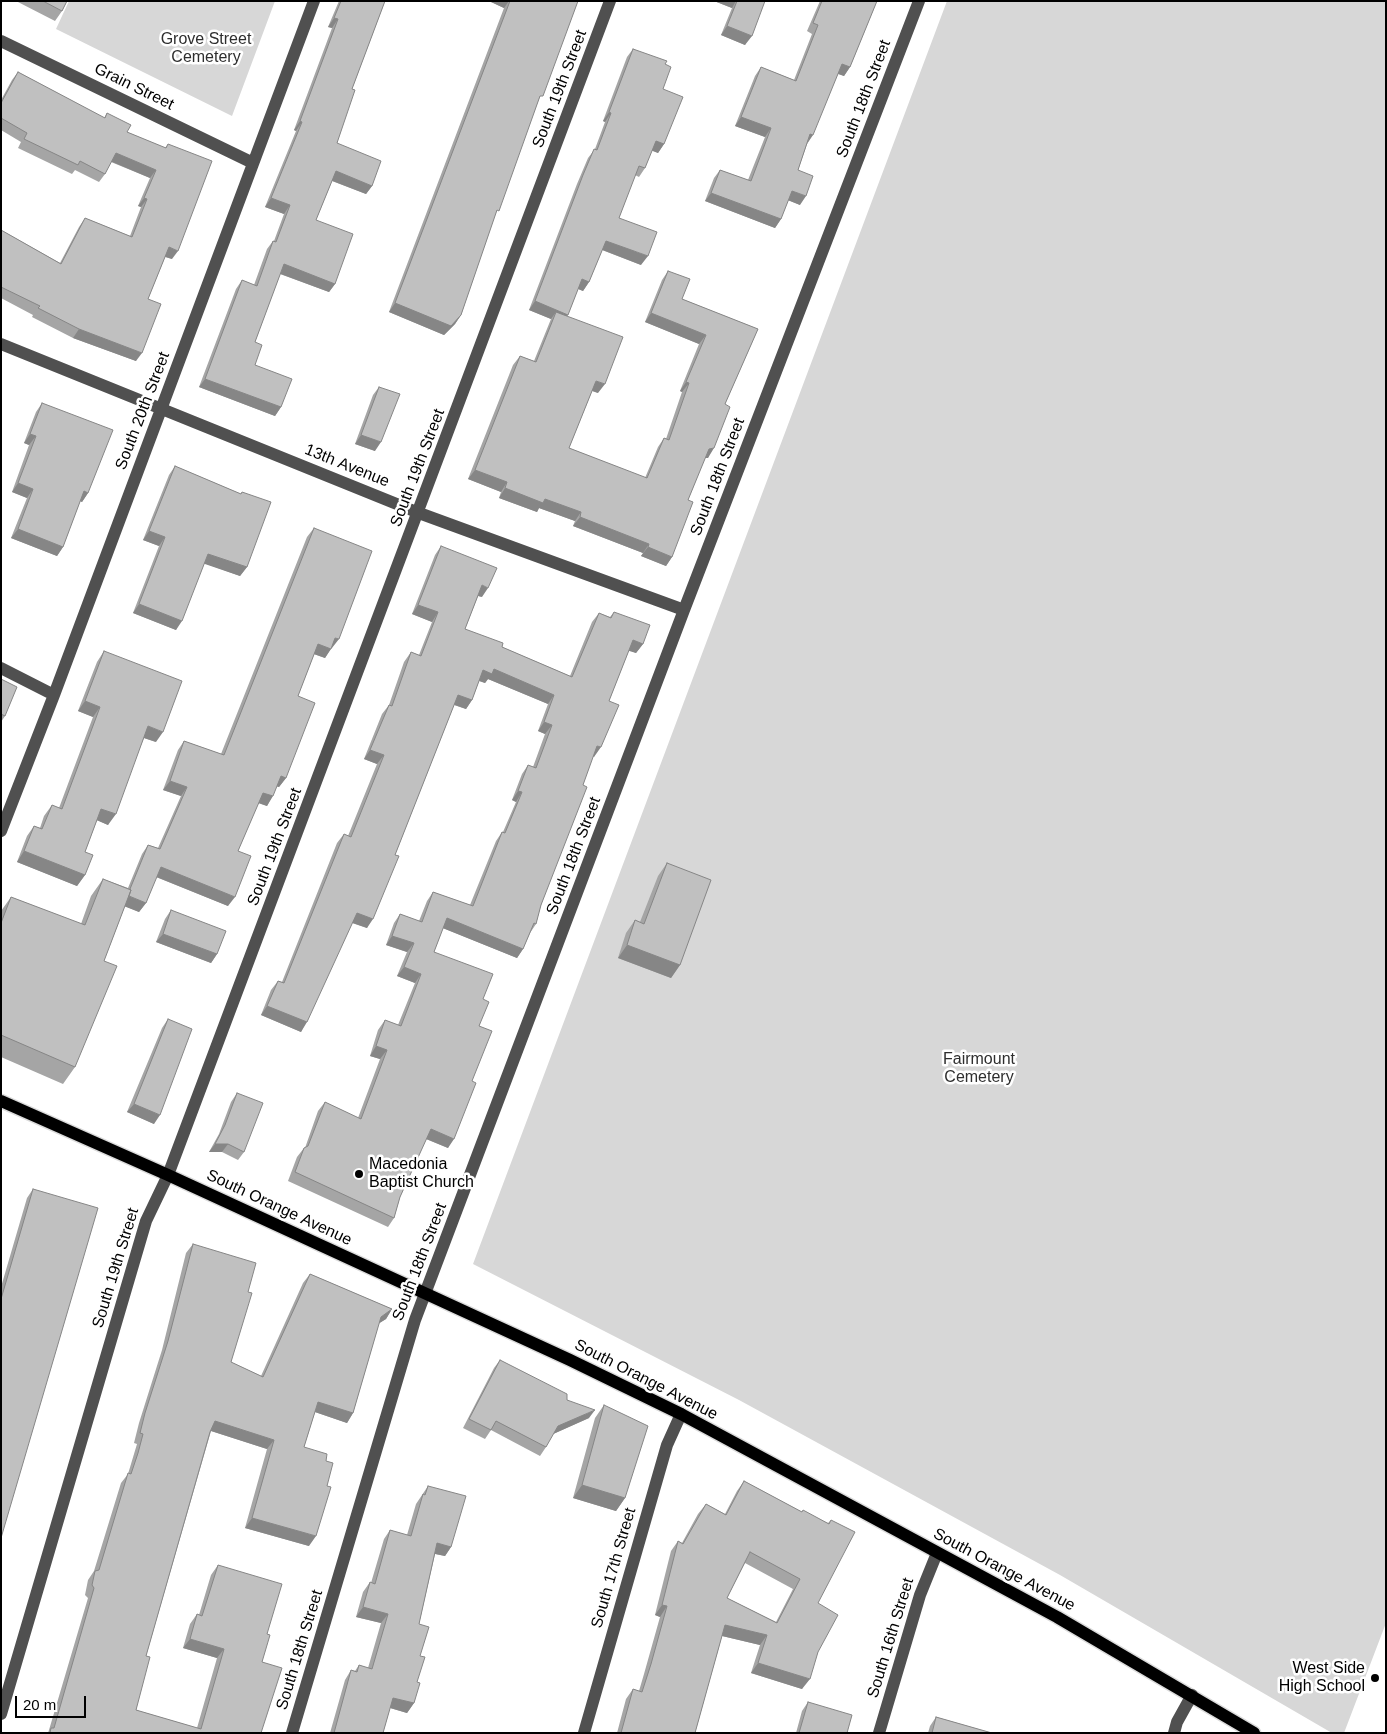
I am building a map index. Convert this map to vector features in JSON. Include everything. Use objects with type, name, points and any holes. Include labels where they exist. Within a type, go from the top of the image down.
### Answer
[{"type":"main road","name":"South Orange Avenue","points":[[1,1101],[168,1174],[570,1360],[681,1414],[1057,1617],[1254,1733]]},
{"type":"street","name":"South 20th Street","points":[[1,831],[162,409],[314,1]]},
{"type":"street","name":"South 19th Street","points":[[1,1714],[146,1221],[168,1174],[610,1]]},
{"type":"street","name":"South 18th Street","points":[[292,1733],[415,1320],[684,610],[919,1]]},
{"type":"street","name":"Grain Street","points":[[1,41],[253,163]]},
{"type":"street","name":"13th Avenue","points":[[1,344],[418,513],[684,610]]},
{"type":"street","points":[[1,668],[54,695]]},
{"type":"street","name":"South 17th Street","points":[[584,1733],[667,1445],[681,1414]]},
{"type":"street","name":"South 16th Street","points":[[879,1733],[920,1595],[937,1553]]},
{"type":"street","points":[[1174,1733],[1177,1722],[1192,1695]]},
{"type":"green space","name":"Grove Street Cemetery","points":[[69,1],[275,1],[232,116],[56,29]]},
{"type":"green space","name":"Fairmount Cemetery","points":[[947,1],[1386,1],[1386,1623],[1344,1733],[1332,1733],[1060,1575],[739,1400],[473,1264]]},
{"type":"building","points":[[43,1],[67,1],[62,11]]},
{"type":"building","points":[[341,1],[385,1],[352,89],[355,90],[337,143],[381,161],[372,186],[336,171],[316,220],[353,234],[335,284],[284,264],[255,342],[262,345],[255,365],[292,379],[281,407],[205,379],[242,280],[257,286],[273,241],[276,242],[290,205],[271,198],[302,122],[300,121],[338,19],[334,18]]},
{"type":"building","points":[[510,1],[578,1],[543,96],[540,96],[499,211],[497,210],[461,315],[451,326],[395,303]]},
{"type":"building","points":[[737,1],[765,1],[752,36],[727,26]]},
{"type":"building","points":[[822,1],[877,1],[850,67],[842,64],[813,135],[810,134],[798,170],[813,176],[806,196],[792,191],[781,219],[711,193],[720,170],[751,181],[771,128],[741,117],[761,67],[796,81],[818,25],[813,23]]},
{"type":"building","points":[[633,49],[667,61],[665,64],[671,67],[663,89],[683,97],[664,144],[656,141],[645,168],[639,166],[619,218],[657,232],[648,256],[606,241],[589,282],[582,279],[568,315],[535,301],[583,175],[594,149],[597,150]]},
{"type":"building","points":[[18,72],[105,118],[107,113],[131,125],[127,132],[166,148],[168,144],[212,161],[178,251],[169,247],[148,299],[161,304],[142,353],[79,329],[38,308],[40,306],[1,287],[1,230],[61,264],[85,218],[132,237],[147,199],[144,198],[156,170],[116,153],[105,174],[80,161],[78,165],[24,139],[27,133],[1,118],[1,103]]},
{"type":"building","points":[[668,271],[690,279],[682,299],[758,329],[725,404],[730,407],[714,448],[709,449],[688,500],[693,502],[672,557],[648,547],[649,544],[580,517],[581,512],[545,499],[543,503],[505,488],[507,482],[475,470],[520,356],[536,362],[556,312],[623,337],[605,384],[596,381],[569,448],[647,478],[664,438],[669,440],[689,383],[686,382],[706,335],[651,313]]},
{"type":"building","points":[[379,387],[400,394],[381,442],[361,435]]},
{"type":"building","points":[[42,403],[113,430],[88,493],[84,491],[63,547],[18,529],[33,489],[18,483],[36,436],[30,434]]},
{"type":"building","points":[[175,466],[241,494],[242,492],[271,502],[247,567],[208,554],[182,621],[139,604],[165,537],[149,531]]},
{"type":"building","points":[[314,528],[372,551],[339,639],[335,638],[331,649],[318,644],[298,696],[315,703],[286,778],[281,776],[273,796],[263,793],[238,851],[251,856],[235,897],[161,867],[146,903],[129,896],[130,889],[148,845],[160,849],[187,787],[170,781],[184,741],[224,755]]},
{"type":"building","points":[[441,546],[497,568],[488,588],[482,585],[465,629],[503,643],[502,647],[572,677],[599,613],[611,618],[614,612],[650,625],[643,644],[633,640],[609,701],[619,705],[601,747],[597,746],[583,785],[587,787],[541,905],[536,924],[534,923],[523,949],[447,918],[434,952],[493,974],[483,999],[489,1002],[479,1026],[492,1031],[472,1081],[476,1083],[454,1139],[431,1129],[400,1197],[394,1218],[295,1172],[304,1148],[308,1146],[325,1102],[361,1119],[387,1050],[376,1046],[385,1020],[401,1026],[421,974],[404,967],[414,943],[392,936],[400,914],[422,922],[433,892],[473,906],[502,832],[505,833],[522,792],[518,791],[528,765],[536,768],[552,725],[544,722],[554,695],[494,669],[492,674],[483,670],[472,700],[458,695],[395,855],[399,856],[373,919],[357,913],[307,1022],[267,1006],[278,981],[284,983],[344,834],[351,837],[384,755],[370,750],[389,705],[392,706],[411,652],[421,656],[438,612],[418,605]]},
{"type":"building","points":[[104,651],[182,681],[163,732],[148,726],[116,814],[101,809],[85,852],[93,855],[85,875],[24,851],[34,826],[42,829],[52,805],[62,809],[100,707],[85,701]]},
{"type":"building","points":[[1,679],[17,687],[5,716],[1,714]]},
{"type":"building","points":[[667,863],[711,880],[680,965],[627,945],[635,920],[644,924]]},
{"type":"building","points":[[103,879],[131,890],[104,961],[117,966],[75,1067],[1,1035],[1,923],[11,897],[85,925]]},
{"type":"building","points":[[171,910],[226,931],[217,954],[163,934]]},
{"type":"building","points":[[168,1019],[192,1029],[160,1115],[134,1104]]},
{"type":"building","points":[[237,1093],[263,1103],[244,1152],[228,1144],[215,1144],[225,1125]]},
{"type":"building","points":[[33,1189],[98,1208],[1,1538],[1,1299]]},
{"type":"building","points":[[193,1244],[256,1263],[248,1292],[252,1293],[231,1362],[263,1377],[310,1274],[392,1309],[381,1317],[353,1413],[318,1402],[304,1447],[327,1454],[326,1461],[333,1463],[327,1486],[331,1487],[316,1536],[252,1518],[274,1440],[215,1421],[210,1432],[146,1656],[150,1657],[136,1710],[201,1729],[224,1649],[190,1639],[197,1614],[202,1616],[218,1565],[282,1584],[267,1634],[270,1635],[262,1662],[282,1668],[261,1733],[50,1733],[51,1728],[54,1728],[94,1588],[92,1585],[95,1571],[99,1570],[128,1473],[131,1474],[138,1453],[143,1434],[140,1433],[145,1413],[168,1341]]},
{"type":"building","points":[[500,1360],[567,1394],[567,1400],[595,1410],[558,1426],[546,1447],[496,1421],[491,1430],[469,1419]]},
{"type":"building","points":[[604,1405],[648,1426],[625,1498],[582,1485]]},
{"type":"building","points":[[744,1481],[802,1512],[803,1510],[829,1524],[831,1520],[855,1532],[818,1603],[838,1615],[818,1652],[810,1679],[758,1663],[767,1635],[725,1625],[695,1733],[621,1733],[633,1689],[642,1692],[651,1664],[667,1606],[662,1605],[678,1541],[683,1544],[706,1504],[726,1515]],"holes":[[[750,1552],[800,1579],[777,1623],[727,1598]]]},
{"type":"building","points":[[428,1486],[466,1496],[451,1547],[437,1543],[419,1624],[429,1627],[420,1656],[425,1657],[417,1682],[420,1683],[414,1703],[393,1698],[383,1733],[334,1733],[351,1670],[357,1672],[359,1665],[372,1669],[388,1614],[363,1607],[370,1582],[375,1584],[390,1530],[411,1536],[423,1494],[425,1495]]},
{"type":"building","points":[[808,1702],[852,1715],[847,1733],[799,1733]]},
{"type":"building","points":[[936,1717],[992,1733],[932,1733]]},
{"type":"place","name":"Macedonia Baptist Church","points":[[359,1174]]},
{"type":"place","name":"West Side High School","points":[[1375,1678]]}]
